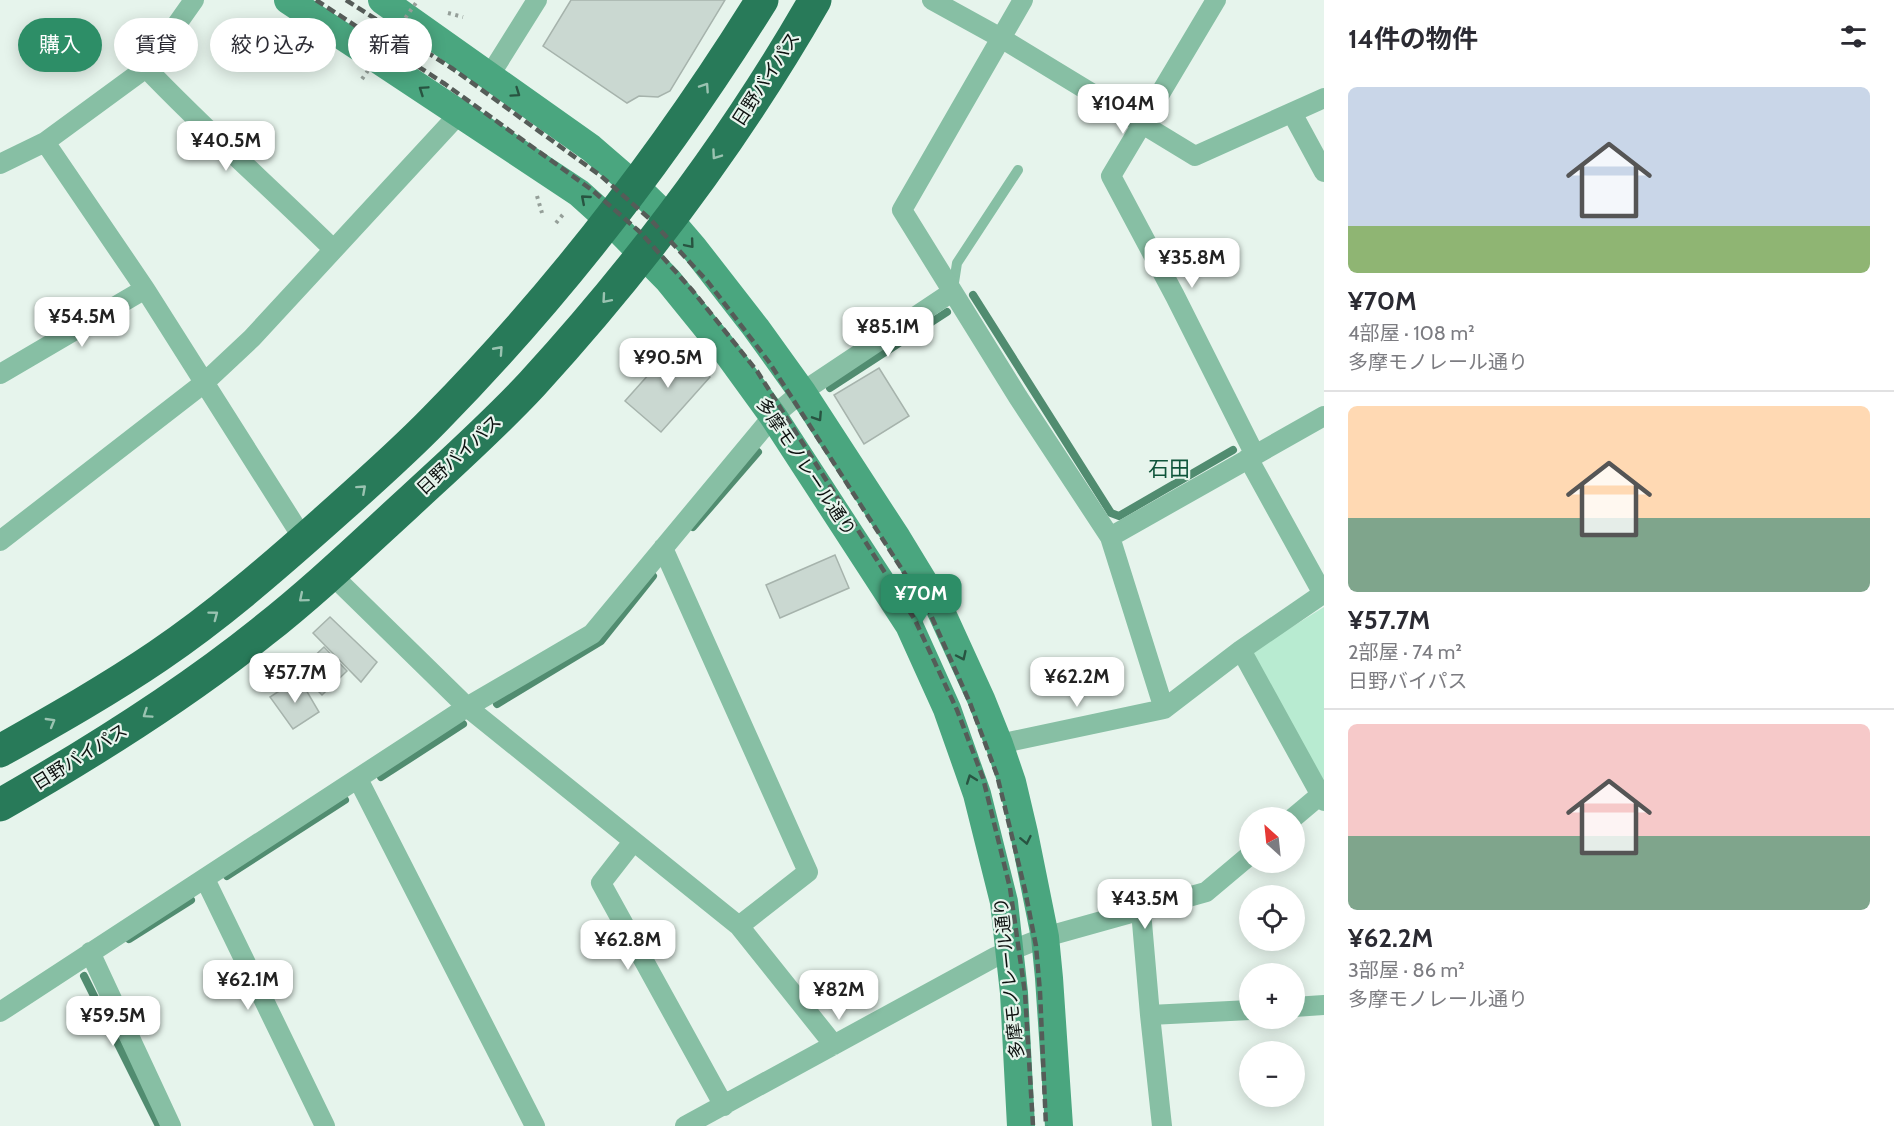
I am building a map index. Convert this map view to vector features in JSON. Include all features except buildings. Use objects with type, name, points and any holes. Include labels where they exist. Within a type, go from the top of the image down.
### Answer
[{"type":"highway","points":[[0,751],[157,657],[244,592],[367,484],[434,420],[503,346],[585,251],[666,145],[762,0]]},
{"type":"highway","name":"日野バイパス","points":[[0,805],[126,729],[262,632],[331,574],[502,415],[643,253],[669,219],[746,111],[815,0]]},
{"type":"main road","name":"多摩モノレール通り","points":[[288,0],[579,193],[643,253],[691,308],[773,416],[909,625],[946,708],[977,794],[1004,902],[1014,993],[1022,1126]]},
{"type":"main road","name":"多摩モノレール通り","points":[[382,0],[591,148],[669,219],[756,328],[802,392],[939,607],[999,744],[1012,782],[1024,833],[1045,937],[1059,1126]]},
{"type":"street","points":[[181,18],[194,0]]},
{"type":"street","points":[[490,75],[537,0]]},
{"type":"street","points":[[932,0],[1000,38],[1195,156],[1324,98]]},
{"type":"street","points":[[1023,0],[902,210],[1018,397],[1110,537],[1164,709]]},
{"type":"street","points":[[999,744],[1164,709],[1241,650],[1324,593],[1252,456],[1175,296],[1111,176],[1216,0]]},
{"type":"street","points":[[0,164],[45,142],[141,72]]},
{"type":"street","points":[[150,72],[184,108],[285,201],[333,249]]},
{"type":"street","points":[[1292,113],[1324,172]]},
{"type":"street","points":[[0,542],[204,383],[252,338],[459,114]]},
{"type":"street","points":[[45,142],[145,289],[304,540]]},
{"type":"street","points":[[0,374],[145,289]]},
{"type":"street","points":[[0,1012],[467,708],[592,634],[773,416],[802,392],[952,292]]},
{"type":"street","points":[[1110,537],[1324,416]]},
{"type":"street","points":[[663,548],[808,872],[739,926]]},
{"type":"street","points":[[331,574],[467,708],[739,926],[834,1045]]},
{"type":"street","points":[[1241,650],[1323,796],[1305,809]]},
{"type":"street","points":[[358,779],[535,1126]]},
{"type":"street","points":[[633,842],[601,883],[724,1106]]},
{"type":"street","points":[[685,1126],[1010,950],[1045,937],[1206,892],[1239,864]]},
{"type":"street","points":[[205,879],[325,1126]]},
{"type":"street","points":[[1142,911],[1162,1126]]},
{"type":"street","points":[[90,952],[171,1126]]},
{"type":"street","points":[[1305,1006],[1324,1005]]},
{"type":"street","points":[[1150,1015],[1239,1011]]},
{"type":"lane","points":[[952,292],[957,263],[1018,170]]},
{"type":"path","points":[[362,79],[418,0]]},
{"type":"path","points":[[446,12],[463,17]]},
{"type":"path","points":[[536,193],[542,213]]},
{"type":"green space","points":[[1324,607],[1324,792],[1250,653]]},
{"type":"waterway","points":[[973,295],[1111,513],[1119,516],[1233,450]]},
{"type":"waterway","points":[[830,388],[947,312]]},
{"type":"waterway","points":[[693,527],[758,452]]},
{"type":"waterway","points":[[497,704],[601,641],[653,576]]},
{"type":"waterway","points":[[381,777],[463,724]]},
{"type":"waterway","points":[[227,876],[345,800]]},
{"type":"waterway","points":[[129,939],[191,900]]},
{"type":"waterway","points":[[84,976],[159,1126]]},
{"type":"railway","points":[[316,0],[445,84],[592,190],[641,233],[692,290],[757,371],[915,620],[957,710],[983,778],[1010,888],[1025,993],[1033,1126]]},
{"type":"railway","points":[[346,0],[453,69],[601,176],[651,220],[708,282],[769,362],[930,613],[970,703],[997,775],[1025,890],[1036,946],[1046,1126]]},
{"type":"district","name":"石田","points":[[1169,469]]}]
